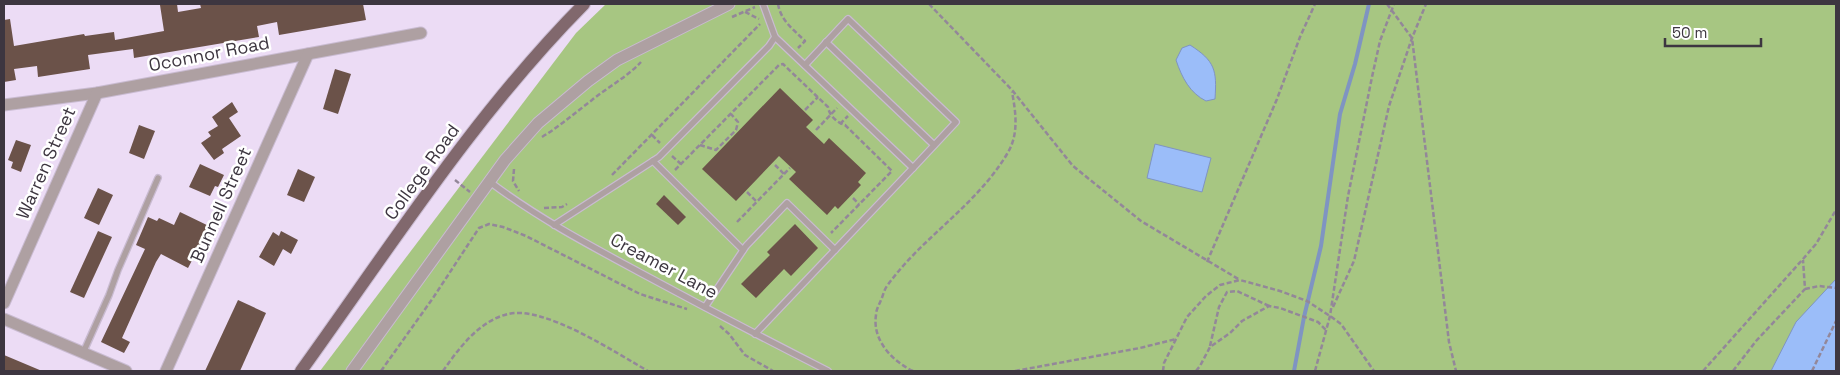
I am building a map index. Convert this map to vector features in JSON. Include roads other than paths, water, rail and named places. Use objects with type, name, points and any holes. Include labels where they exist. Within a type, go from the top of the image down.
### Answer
[{"type":"main road","name":"College Road","points":[[301,371],[474,130],[506,90],[584,4]]},
{"type":"street","points":[[352,371],[505,160],[538,123],[588,81],[617,60],[729,4]]},
{"type":"street","name":"Oconnor Road","points":[[4,105],[97,93],[421,33]]},
{"type":"street","name":"Bunnell Street","points":[[166,371],[308,54]]},
{"type":"street","name":"Warren Street","points":[[4,303],[97,93]]},
{"type":"street","points":[[4,319],[126,371]]},
{"type":"lane","points":[[762,4],[776,37],[913,168]]},
{"type":"lane","points":[[755,334],[956,122],[848,19],[805,65]]},
{"type":"lane","points":[[554,225],[653,161],[776,37]]},
{"type":"lane","points":[[826,42],[934,145]]},
{"type":"lane","points":[[653,161],[743,250]]},
{"type":"lane","points":[[83,353],[158,178]]},
{"type":"lane","name":"Creamer Lane","points":[[490,182],[525,208],[554,225],[704,308],[828,371]]},
{"type":"lane","points":[[704,308],[743,250],[787,203],[835,250]]},
{"type":"water","points":[[1190,45],[1205,56],[1213,67],[1215,73],[1215,99],[1206,101],[1200,98],[1187,84],[1181,73],[1176,60],[1182,48]]},
{"type":"water","points":[[1155,144],[1211,158],[1202,192],[1147,178]]},
{"type":"water","points":[[1836,279],[1836,371],[1771,371],[1796,322]]},
{"type":"waterway","points":[[1294,371],[1304,317],[1321,246],[1340,114],[1355,64],[1369,4]]}]
